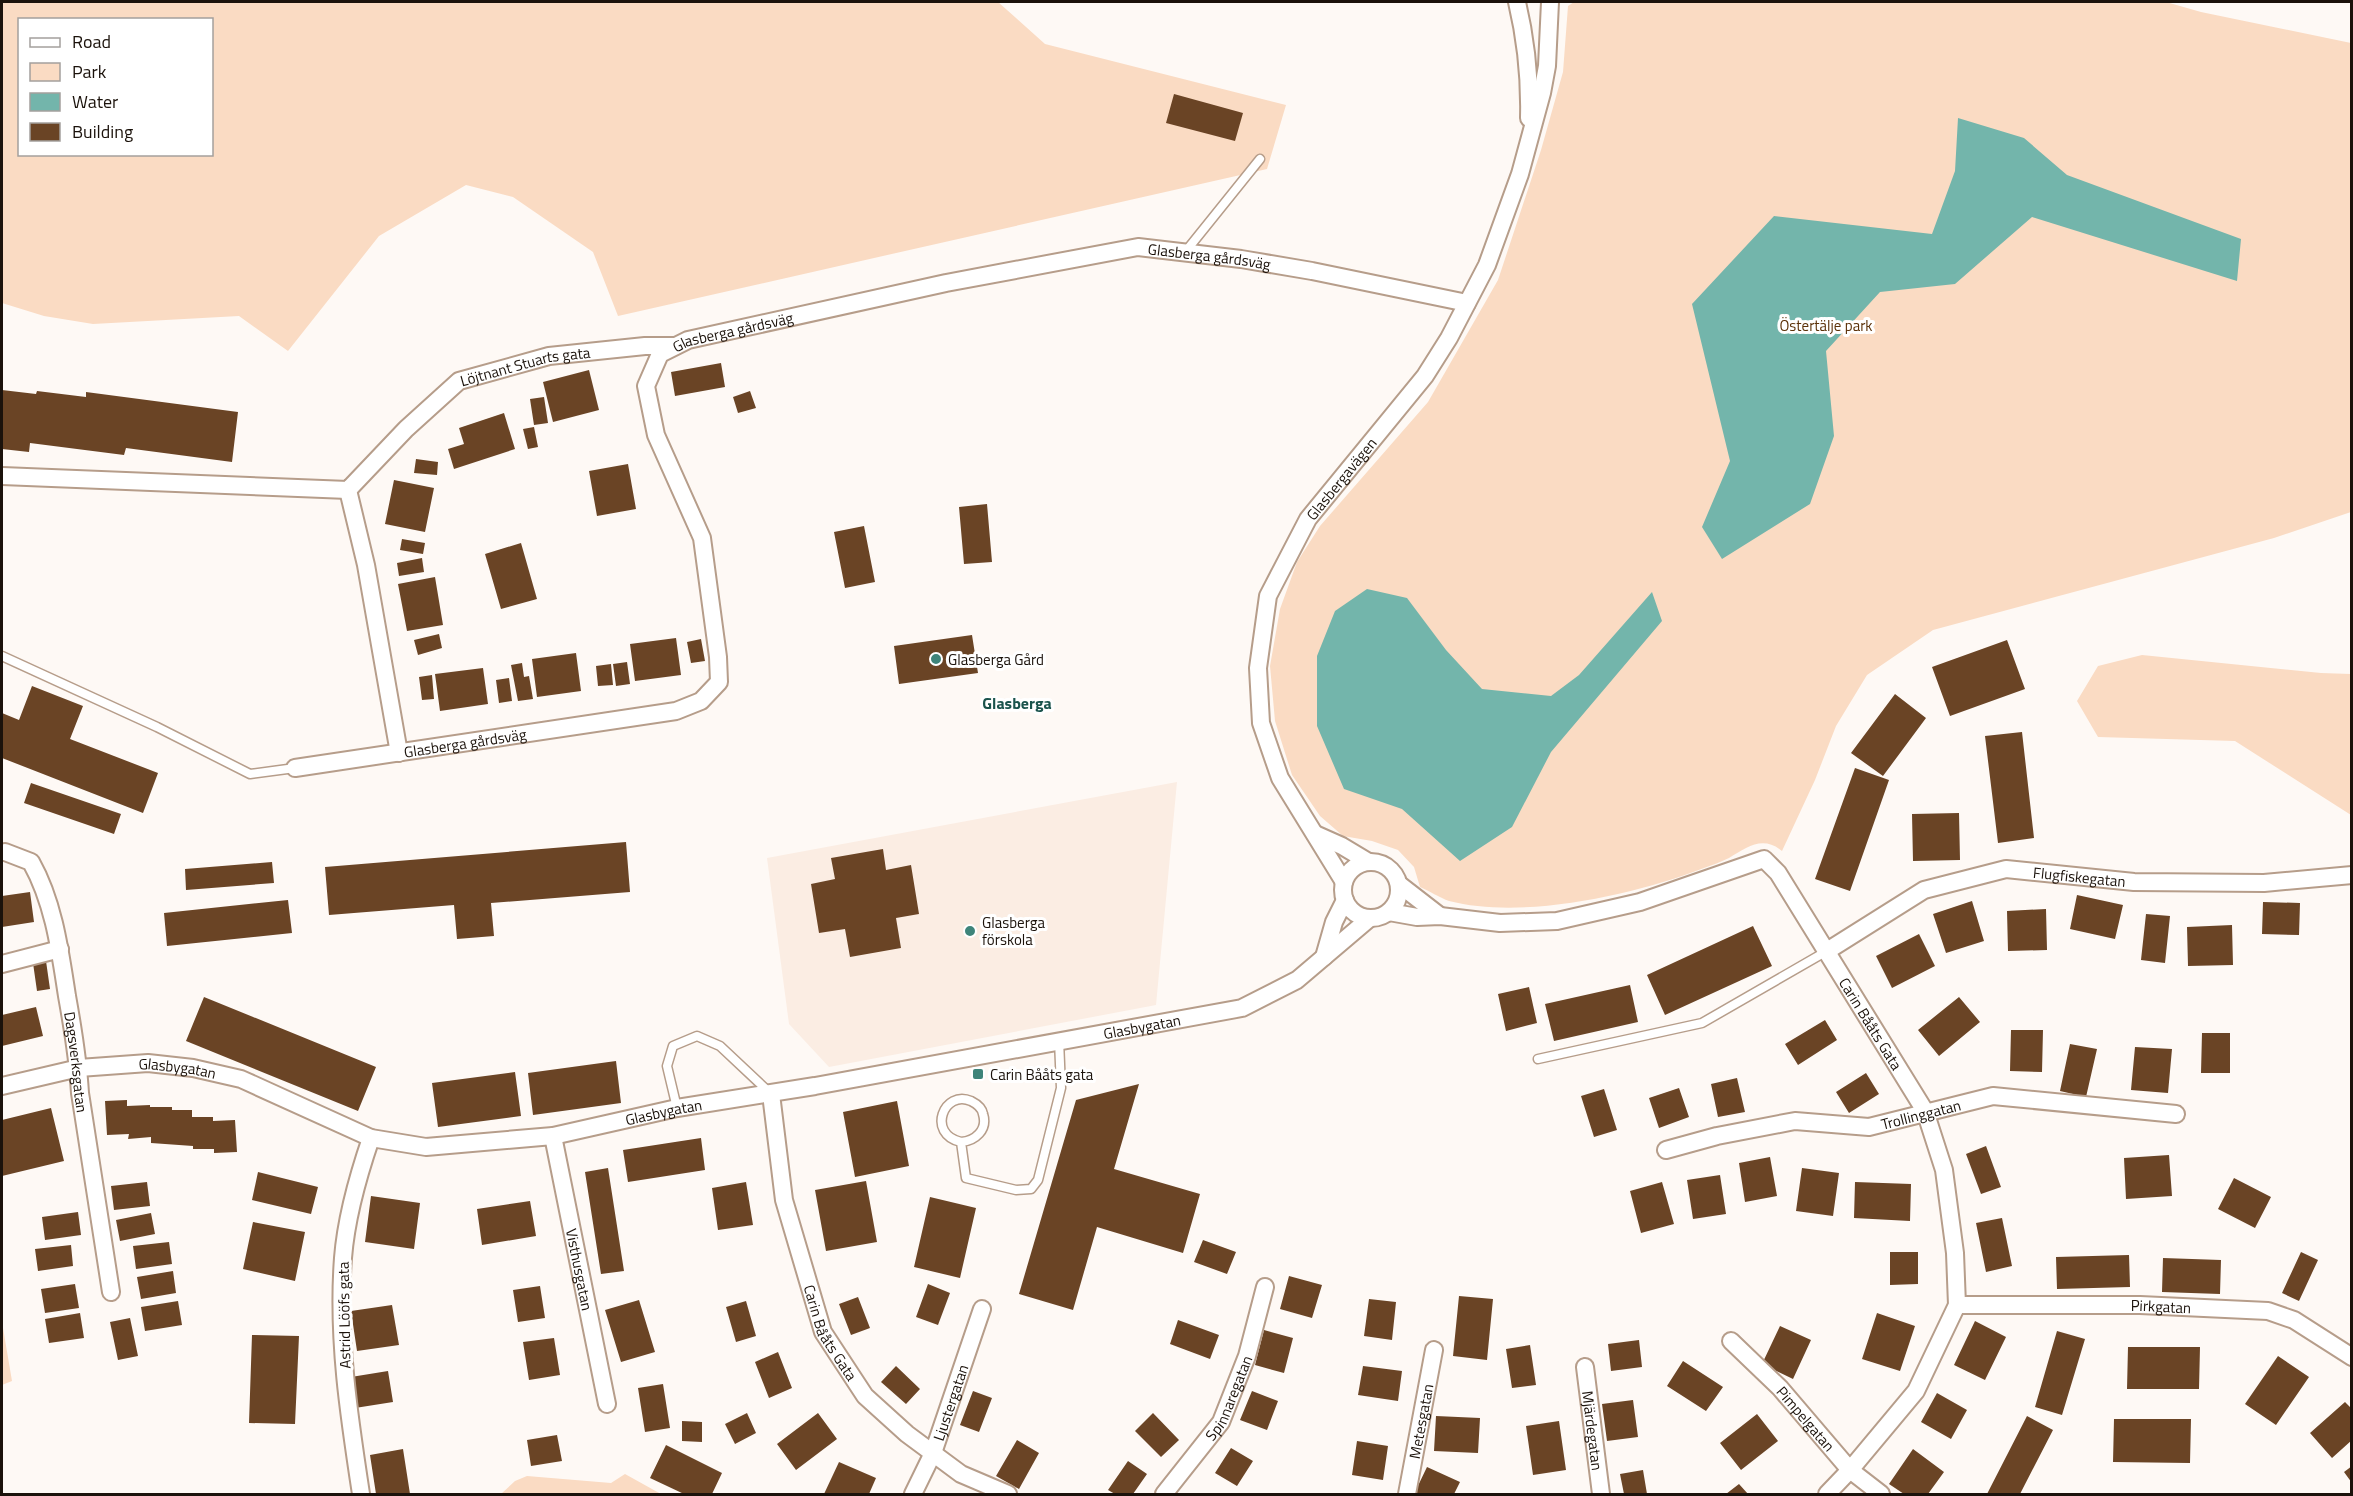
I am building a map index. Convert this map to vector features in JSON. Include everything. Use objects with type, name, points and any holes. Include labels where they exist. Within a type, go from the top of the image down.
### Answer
[{"type":"street","name":"Glasbergavägen","points":[[1517,2],[1527,56],[1530,90],[1528,140]]},
{"type":"street","name":"Glasbergavägen","points":[[1344,882],[1280,778],[1261,723],[1258,668],[1268,596],[1308,519],[1425,376],[1487,265],[1520,174],[1542,93],[1550,2]]},
{"type":"street","name":"Glasberga gårdsväg","points":[[295,768],[676,711],[701,701],[719,682],[718,657],[702,538],[656,435],[646,386],[660,354],[688,340],[945,283],[1138,247],[1186,251],[1312,271],[1467,303]]},
{"type":"street","name":"Löjtnant Stuarts gata","points":[[348,490],[406,429],[459,381],[549,356],[645,346],[676,346]]},
{"type":"street","points":[[2,476],[348,490],[366,565],[399,753]]},
{"type":"street","points":[[1315,834],[1367,861]]},
{"type":"street","name":"Dagsverksgatan","points":[[5,852],[31,862],[47,899],[60,949],[111,1292]]},
{"type":"street","name":"Carin Bååts Gata","points":[[1389,912],[1417,917],[1440,916],[1500,923],[1557,921],[1640,902],[1764,859],[1778,873],[1925,1112],[1944,1170],[1955,1253],[1957,1305],[1916,1391],[1827,1494]]},
{"type":"street","points":[[1323,958],[1334,922],[1345,900],[1344,882],[1352,868],[1367,861],[1376,861],[1392,869],[1400,885],[1440,916]]},
{"type":"street","name":"Flugfiskegatan","points":[[1827,951],[1924,890],[2006,868],[2133,882],[2264,883],[2352,875]]},
{"type":"street","points":[[1345,900],[1355,913],[1370,918],[1380,917],[1389,912],[1398,900],[1400,885]]},
{"type":"street","name":"Glasbygatan","points":[[2,1086],[79,1068],[148,1063],[193,1068],[241,1079],[371,1138],[426,1147],[553,1136],[677,1108],[771,1094],[1242,1008],[1297,980],[1370,918]]},
{"type":"street","points":[[2,964],[60,949]]},
{"type":"street","name":"Carin Bååts Gata","points":[[771,1094],[784,1200],[823,1332],[865,1396],[907,1434],[961,1474],[1008,1494]]},
{"type":"street","name":"Trollinggatan","points":[[1666,1150],[1717,1136],[1795,1121],[1869,1127],[1993,1096],[2176,1114]]},
{"type":"street","name":"Visthusgatan","points":[[553,1136],[607,1404]]},
{"type":"street","name":"Astrid Lööfs gata","points":[[361,1494],[345,1368],[341,1290],[347,1231],[371,1138]]},
{"type":"street","name":"Spinnaregatan","points":[[1164,1494],[1221,1422],[1247,1356],[1265,1287]]},
{"type":"street","name":"Pirkgatan","points":[[1957,1305],[2140,1305],[2268,1311],[2294,1320],[2352,1357]]},
{"type":"street","name":"Ljustergatan","points":[[913,1494],[933,1453],[982,1309]]},
{"type":"street","name":"Pimpelgatan","points":[[1731,1341],[1780,1388],[1850,1470],[1881,1494]]},
{"type":"street","name":"Metesgatan","points":[[1407,1494],[1434,1350]]},
{"type":"street","name":"Mjärdegatan","points":[[1585,1367],[1601,1494]]},
{"type":"lane","points":[[1186,251],[1260,159]]},
{"type":"lane","points":[[2,656],[157,727],[250,774],[295,768]]},
{"type":"lane","points":[[1538,1059],[1702,1023],[1827,951]]},
{"type":"lane","points":[[677,1108],[667,1066],[673,1046],[697,1036],[720,1046],[771,1094]]},
{"type":"lane","points":[[961,1142],[966,1178],[1016,1190],[1031,1189],[1038,1180],[1061,1088],[1059,1040]]},
{"type":"lane","points":[[967,1100],[974,1102],[983,1113],[983,1127],[975,1139],[961,1142],[948,1137],[941,1118],[953,1101],[967,1100]]},
{"type":"shaded area","name":"Glasberga förskola","points":[[1177,782],[1156,1005],[829,1067],[789,1024],[767,858]]},
{"type":"green space","points":[[2,2],[998,2],[1045,44],[1286,105],[1267,169],[618,316],[593,252],[513,197],[466,185],[379,236],[288,351],[239,316],[93,324],[44,316],[2,303]]},
{"type":"green space","name":"Östertälje park","points":[[1574,2],[2166,2],[2201,12],[2351,43],[2351,512],[2274,538],[1933,630],[1867,675],[1836,726],[1815,780],[1782,851],[1768,844],[1755,844],[1729,858],[1676,878],[1612,895],[1544,906],[1510,908],[1478,906],[1449,901],[1420,887],[1414,867],[1398,850],[1372,841],[1343,836],[1320,816],[1292,775],[1275,721],[1270,666],[1280,609],[1297,562],[1320,526],[1428,402],[1498,280],[1541,150],[1563,72],[1568,6]]},
{"type":"green space","points":[[2142,655],[2351,674],[2351,815],[2235,741],[2098,737],[2077,701],[2098,666]]},
{"type":"green space","points":[[2,1322],[12,1381],[2,1385]]},
{"type":"green space","points":[[625,1474],[661,1494],[501,1494],[515,1481],[527,1476],[611,1483]]},
{"type":"water","points":[[1958,118],[2024,138],[2067,175],[2241,239],[2237,281],[2032,217],[1955,284],[1880,292],[1826,351],[1834,436],[1810,504],[1722,559],[1702,527],[1730,461],[1692,304],[1774,216],[1932,234],[1955,171]]},
{"type":"water","points":[[1367,589],[1407,598],[1446,650],[1482,689],[1551,696],[1579,675],[1652,592],[1662,621],[1551,752],[1512,827],[1460,861],[1402,809],[1344,789],[1317,726],[1317,656],[1335,611]]},
{"type":"building","points":[[1174,94],[1243,113],[1235,141],[1166,123]]},
{"type":"building","points":[[721,363],[725,387],[675,396],[671,372]]},
{"type":"building","points":[[589,370],[599,410],[553,422],[543,382]]},
{"type":"building","points":[[2,390],[36,394],[37,391],[86,397],[86,392],[238,412],[232,462],[126,448],[124,455],[30,443],[29,452],[2,449]]},
{"type":"building","points":[[750,391],[756,408],[738,413],[733,397]]},
{"type":"building","points":[[544,397],[548,423],[534,425],[530,399]]},
{"type":"building","points":[[504,413],[515,449],[454,469],[448,449],[464,444],[459,428]]},
{"type":"building","points":[[534,427],[538,447],[528,449],[523,429]]},
{"type":"building","points":[[416,459],[438,462],[437,475],[414,473]]},
{"type":"building","points":[[628,464],[636,509],[597,516],[589,471]]},
{"type":"building","points":[[394,480],[434,488],[425,532],[385,524]]},
{"type":"building","points":[[987,504],[992,562],[964,564],[959,507]]},
{"type":"building","points":[[864,526],[875,582],[845,588],[834,532]]},
{"type":"building","points":[[402,539],[425,543],[423,554],[400,550]]},
{"type":"building","points":[[521,543],[537,599],[501,609],[485,554]]},
{"type":"building","points":[[422,558],[424,572],[399,576],[397,563]]},
{"type":"building","points":[[435,577],[443,625],[407,631],[398,584]]},
{"type":"building","points":[[439,634],[442,648],[418,655],[414,640]]},
{"type":"building","name":"Glasberga Gård","points":[[972,635],[978,673],[899,684],[894,646]]},
{"type":"building","points":[[676,638],[681,675],[635,681],[630,644]]},
{"type":"building","points":[[701,639],[705,661],[691,663],[687,642]]},
{"type":"building","points":[[2007,640],[2025,689],[1950,716],[1932,667]]},
{"type":"building","points":[[576,653],[581,691],[537,697],[532,659]]},
{"type":"building","points":[[627,662],[630,684],[616,686],[613,664]]},
{"type":"building","points":[[522,663],[524,677],[529,676],[533,699],[518,701],[511,665]]},
{"type":"building","points":[[611,664],[613,685],[598,686],[596,666]]},
{"type":"building","points":[[483,668],[488,704],[440,711],[435,674]]},
{"type":"building","points":[[432,675],[434,699],[422,700],[419,677]]},
{"type":"building","points":[[509,678],[512,701],[499,703],[496,680]]},
{"type":"building","points":[[32,686],[83,706],[70,739],[158,773],[143,813],[2,758],[2,713],[19,720]]},
{"type":"building","points":[[1895,694],[1926,718],[1883,776],[1851,753]]},
{"type":"building","points":[[2022,732],[2034,838],[1998,843],[1985,736]]},
{"type":"building","points":[[1855,768],[1889,780],[1850,891],[1815,879]]},
{"type":"building","points":[[31,783],[121,814],[114,834],[24,803]]},
{"type":"building","points":[[1959,813],[1960,860],[1913,861],[1912,814]]},
{"type":"building","points":[[626,842],[630,892],[491,903],[494,936],[457,939],[454,905],[329,915],[325,867]]},
{"type":"building","points":[[883,849],[886,870],[911,865],[919,914],[896,918],[901,948],[850,957],[845,929],[819,933],[811,884],[835,879],[831,858]]},
{"type":"building","points":[[272,862],[274,883],[186,890],[185,869]]},
{"type":"building","points":[[30,892],[34,922],[2,927],[2,896]]},
{"type":"building","points":[[2077,895],[2123,905],[2115,939],[2070,929]]},
{"type":"building","points":[[288,900],[292,933],[167,946],[164,913]]},
{"type":"building","points":[[1972,901],[1984,941],[1946,953],[1933,914]]},
{"type":"building","points":[[2263,902],[2300,903],[2299,935],[2262,934]]},
{"type":"building","points":[[2046,909],[2047,950],[2008,951],[2007,911]]},
{"type":"building","points":[[2146,914],[2170,916],[2165,963],[2141,960]]},
{"type":"building","points":[[2232,925],[2233,965],[2188,966],[2187,927]]},
{"type":"building","points":[[1753,926],[1772,966],[1665,1015],[1647,975]]},
{"type":"building","points":[[1919,934],[1935,966],[1892,988],[1876,956]]},
{"type":"building","points":[[46,961],[50,989],[37,991],[33,963]]},
{"type":"building","points":[[1630,985],[1638,1022],[1554,1041],[1545,1004]]},
{"type":"building","points":[[1529,987],[1537,1023],[1506,1031],[1498,994]]},
{"type":"building","points":[[204,997],[376,1067],[358,1111],[186,1041]]},
{"type":"building","points":[[1959,997],[1980,1022],[1939,1056],[1918,1030]]},
{"type":"building","points":[[36,1007],[43,1036],[2,1046],[2,1015]]},
{"type":"building","points":[[1825,1020],[1837,1040],[1798,1065],[1785,1044]]},
{"type":"building","points":[[2011,1030],[2043,1030],[2042,1072],[2010,1071]]},
{"type":"building","points":[[2202,1033],[2230,1033],[2230,1073],[2201,1073]]},
{"type":"building","points":[[2070,1044],[2097,1049],[2086,1097],[2060,1091]]},
{"type":"building","points":[[2135,1047],[2172,1049],[2168,1093],[2131,1090]]},
{"type":"building","points":[[616,1061],[621,1103],[533,1115],[528,1073]]},
{"type":"building","points":[[515,1072],[521,1116],[438,1127],[432,1083]]},
{"type":"building","points":[[1866,1073],[1879,1094],[1849,1113],[1836,1092]]},
{"type":"building","points":[[1737,1078],[1745,1112],[1718,1117],[1711,1084]]},
{"type":"building","points":[[1139,1084],[1114,1169],[1200,1194],[1183,1253],[1097,1227],[1073,1310],[1019,1294],[1076,1100]]},
{"type":"building","points":[[1679,1088],[1689,1117],[1659,1128],[1649,1098]]},
{"type":"building","points":[[1604,1089],[1617,1130],[1594,1137],[1581,1096]]},
{"type":"building","points":[[127,1100],[127,1106],[172,1107],[172,1110],[192,1110],[192,1117],[213,1117],[213,1121],[235,1120],[237,1152],[214,1153],[214,1149],[193,1149],[193,1146],[151,1143],[151,1137],[128,1139],[129,1134],[107,1135],[105,1101]]},
{"type":"building","points":[[897,1101],[909,1166],[855,1177],[843,1112]]},
{"type":"building","points":[[51,1108],[64,1161],[2,1176],[2,1120]]},
{"type":"building","points":[[701,1138],[705,1170],[628,1182],[623,1150]]},
{"type":"building","points":[[1986,1146],[2001,1187],[1981,1194],[1966,1154]]},
{"type":"building","points":[[2169,1155],[2172,1196],[2126,1199],[2124,1158]]},
{"type":"building","points":[[1770,1157],[1777,1196],[1745,1202],[1739,1163]]},
{"type":"building","points":[[608,1168],[624,1271],[601,1274],[585,1172]]},
{"type":"building","points":[[1802,1168],[1839,1173],[1833,1216],[1796,1211]]},
{"type":"building","points":[[258,1172],[318,1187],[311,1214],[252,1200]]},
{"type":"building","points":[[1720,1175],[1726,1214],[1693,1219],[1687,1180]]},
{"type":"building","points":[[2234,1178],[2271,1197],[2255,1228],[2218,1209]]},
{"type":"building","points":[[866,1181],[877,1242],[826,1251],[815,1190]]},
{"type":"building","points":[[147,1182],[150,1206],[114,1210],[111,1186]]},
{"type":"building","points":[[746,1182],[753,1225],[718,1230],[712,1188]]},
{"type":"building","points":[[1662,1182],[1674,1224],[1641,1233],[1630,1191]]},
{"type":"building","points":[[1855,1182],[1911,1184],[1910,1221],[1854,1218]]},
{"type":"building","points":[[371,1196],[420,1203],[414,1249],[365,1242]]},
{"type":"building","points":[[930,1197],[976,1208],[960,1278],[914,1267]]},
{"type":"building","points":[[530,1201],[536,1236],[482,1245],[477,1209]]},
{"type":"building","points":[[78,1212],[81,1235],[45,1240],[42,1217]]},
{"type":"building","points":[[151,1213],[155,1234],[120,1241],[116,1220]]},
{"type":"building","points":[[2002,1218],[2012,1266],[1986,1272],[1976,1223]]},
{"type":"building","points":[[253,1222],[305,1232],[295,1281],[243,1269]]},
{"type":"building","points":[[1203,1240],[1236,1252],[1227,1274],[1194,1262]]},
{"type":"building","points":[[169,1242],[172,1264],[136,1269],[133,1246]]},
{"type":"building","points":[[71,1245],[73,1266],[38,1271],[35,1249]]},
{"type":"building","points":[[1890,1252],[1918,1252],[1918,1284],[1890,1285]]},
{"type":"building","points":[[2301,1252],[2318,1260],[2299,1301],[2282,1293]]},
{"type":"building","points":[[2129,1255],[2130,1287],[2057,1289],[2056,1257]]},
{"type":"building","points":[[2163,1258],[2221,1260],[2220,1294],[2162,1292]]},
{"type":"building","points":[[173,1271],[176,1293],[141,1299],[137,1277]]},
{"type":"building","points":[[1289,1276],[1322,1285],[1312,1318],[1280,1309]]},
{"type":"building","points":[[75,1284],[79,1308],[45,1313],[41,1289]]},
{"type":"building","points":[[928,1284],[950,1293],[938,1325],[916,1317]]},
{"type":"building","points":[[540,1286],[545,1318],[518,1322],[513,1290]]},
{"type":"building","points":[[1459,1296],[1493,1299],[1487,1360],[1453,1356]]},
{"type":"building","points":[[858,1297],[870,1328],[851,1335],[839,1304]]},
{"type":"building","points":[[1369,1299],[1396,1302],[1392,1340],[1364,1336]]},
{"type":"building","points":[[639,1300],[655,1352],[621,1362],[605,1310]]},
{"type":"building","points":[[178,1301],[182,1325],[145,1331],[141,1307]]},
{"type":"building","points":[[746,1301],[756,1336],[736,1342],[726,1307]]},
{"type":"building","points":[[392,1305],[399,1345],[357,1351],[351,1311]]},
{"type":"building","points":[[80,1313],[84,1338],[49,1343],[45,1319]]},
{"type":"building","points":[[1877,1313],[1915,1326],[1900,1371],[1862,1359]]},
{"type":"building","points":[[130,1318],[138,1356],[118,1360],[110,1322]]},
{"type":"building","points":[[1178,1320],[1219,1335],[1210,1359],[1170,1344]]},
{"type":"building","points":[[1975,1321],[2006,1337],[1985,1380],[1954,1365]]},
{"type":"building","points":[[1780,1326],[1811,1340],[1793,1379],[1762,1364]]},
{"type":"building","points":[[1264,1330],[1293,1338],[1284,1373],[1255,1365]]},
{"type":"building","points":[[2057,1331],[2085,1339],[2062,1415],[2035,1407]]},
{"type":"building","points":[[252,1335],[299,1336],[295,1424],[249,1423]]},
{"type":"building","points":[[554,1338],[560,1375],[529,1380],[523,1342]]},
{"type":"building","points":[[1639,1340],[1642,1367],[1611,1371],[1608,1344]]},
{"type":"building","points":[[1530,1345],[1536,1385],[1512,1388],[1506,1349]]},
{"type":"building","points":[[2128,1347],[2200,1347],[2199,1389],[2127,1389]]},
{"type":"building","points":[[778,1352],[792,1388],[769,1398],[755,1362]]},
{"type":"building","points":[[2278,1356],[2309,1377],[2276,1425],[2245,1404]]},
{"type":"building","points":[[1683,1361],[1723,1387],[1706,1411],[1667,1386]]},
{"type":"building","points":[[896,1366],[920,1389],[906,1404],[881,1382]]},
{"type":"building","points":[[1363,1366],[1402,1371],[1398,1401],[1358,1395]]},
{"type":"building","points":[[388,1371],[393,1402],[355,1408],[351,1377]]},
{"type":"building","points":[[663,1384],[670,1428],[645,1432],[638,1388]]},
{"type":"building","points":[[973,1391],[992,1398],[979,1432],[960,1425]]},
{"type":"building","points":[[1252,1391],[1278,1401],[1267,1430],[1240,1420]]},
{"type":"building","points":[[1937,1393],[1967,1410],[1951,1439],[1921,1422]]},
{"type":"building","points":[[1633,1400],[1638,1437],[1607,1441],[1602,1404]]},
{"type":"building","points":[[2345,1402],[2352,1409],[2352,1440],[2332,1458],[2310,1433]]},
{"type":"building","points":[[747,1413],[756,1433],[735,1444],[725,1424]]},
{"type":"building","points":[[818,1413],[837,1439],[796,1470],[777,1444]]},
{"type":"building","points":[[1153,1413],[1179,1440],[1161,1457],[1135,1431]]},
{"type":"building","points":[[1757,1414],[1778,1441],[1741,1470],[1720,1443]]},
{"type":"building","points":[[1436,1416],[1480,1418],[1478,1453],[1434,1451]]},
{"type":"building","points":[[2027,1416],[2053,1430],[2020,1494],[1987,1494]]},
{"type":"building","points":[[2114,1419],[2191,1419],[2190,1463],[2113,1462]]},
{"type":"building","points":[[682,1421],[702,1422],[702,1442],[682,1441]]},
{"type":"building","points":[[1559,1421],[1566,1470],[1533,1475],[1526,1426]]},
{"type":"building","points":[[557,1435],[562,1461],[531,1466],[527,1440]]},
{"type":"building","points":[[1017,1440],[1039,1453],[1019,1489],[996,1476]]},
{"type":"building","points":[[1357,1441],[1388,1446],[1383,1480],[1352,1475]]},
{"type":"building","points":[[666,1445],[722,1473],[712,1494],[684,1494],[650,1478]]},
{"type":"building","points":[[1231,1448],[1253,1461],[1237,1486],[1215,1473]]},
{"type":"building","points":[[403,1449],[410,1494],[376,1494],[370,1455]]},
{"type":"building","points":[[1913,1449],[1944,1472],[1928,1494],[1904,1494],[1889,1484]]},
{"type":"building","points":[[1128,1461],[1147,1474],[1133,1494],[1115,1494],[1108,1490]]},
{"type":"building","points":[[839,1462],[876,1478],[869,1494],[824,1494]]},
{"type":"building","points":[[2352,1466],[2352,1483],[2344,1472]]},
{"type":"building","points":[[1427,1467],[1460,1482],[1454,1494],[1414,1494]]},
{"type":"building","points":[[1643,1470],[1647,1494],[1624,1494],[1620,1474]]},
{"type":"building","points":[[1739,1484],[1748,1494],[1726,1494]]},
{"type":"place","name":"Glasberga Gård","points":[[936,659]]},
{"type":"place","name":"Glasberga förskola","points":[[970,931]]},
{"type":"place","name":"Carin Bååts gata","points":[[978,1074]]},
{"type":"district","name":"Glasberga","points":[[1017,703]]}]
